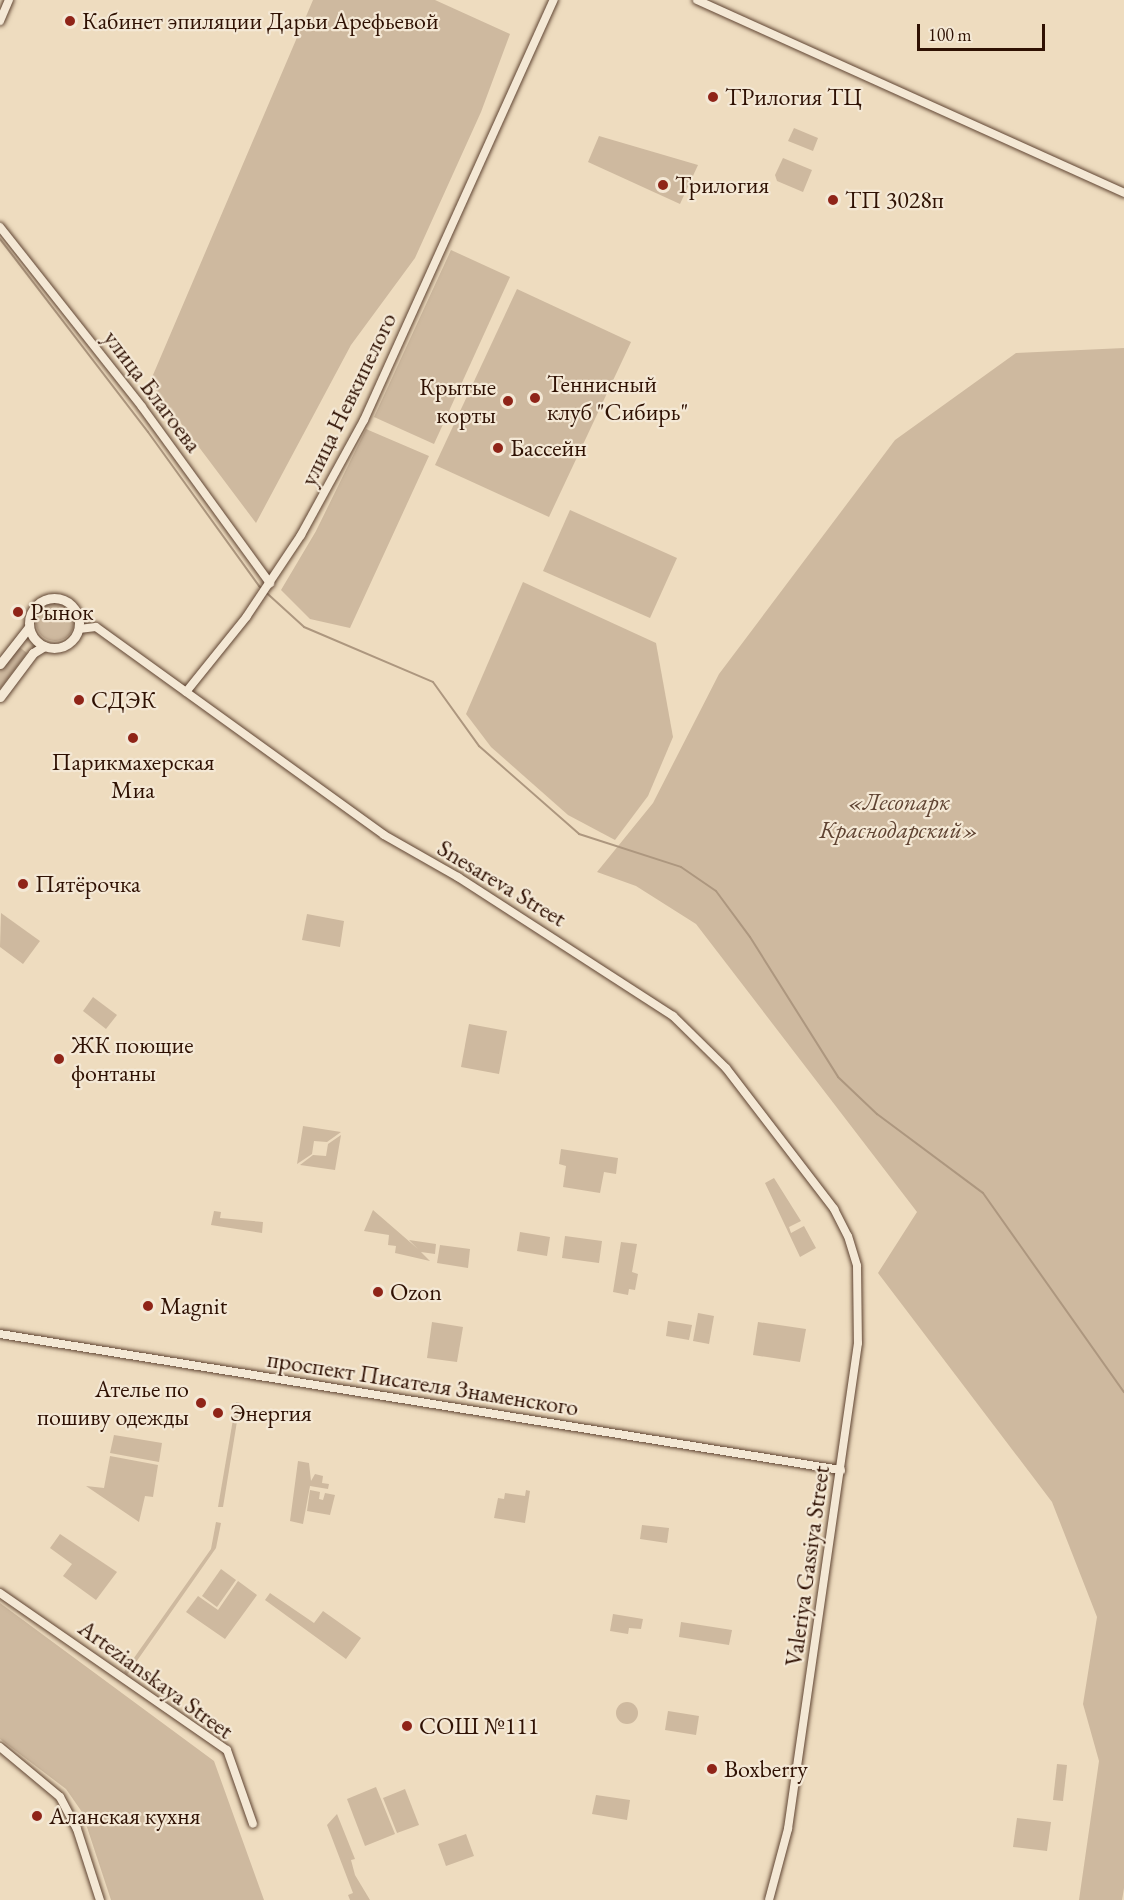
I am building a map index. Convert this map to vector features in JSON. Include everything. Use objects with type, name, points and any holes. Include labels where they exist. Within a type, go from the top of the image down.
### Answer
[{"type":"street","points":[[0,21],[9,0]]},
{"type":"street","name":"улица Невкипелого","points":[[186,693],[268,585],[301,535],[364,420],[554,0]]},
{"type":"street","points":[[697,0],[1124,193]]},
{"type":"street","name":"улица Благоева","points":[[0,227],[128,389],[268,585]]},
{"type":"street","points":[[0,664],[29,627],[35,606],[55,597],[75,607],[79,629],[69,644],[57,648],[44,646],[34,638],[29,627]]},
{"type":"street","name":"Snesareva Street","points":[[79,629],[96,627],[384,835],[458,877],[673,1016],[710,1048],[750,1097],[834,1209],[848,1236]]},
{"type":"street","points":[[0,697],[33,653],[44,646]]},
{"type":"street","name":"Valeriya Gassiya Street","points":[[769,1900],[788,1829],[841,1470],[858,1332],[857,1266],[848,1236]]},
{"type":"street","name":"проспект Писателя Знаменского","points":[[0,1334],[841,1470]]},
{"type":"street","name":"Artezianskaya Street","points":[[0,1593],[227,1750],[253,1824]]},
{"type":"street","points":[[0,1747],[60,1797],[77,1829],[100,1900]]},
{"type":"green space","points":[[313,0],[435,0],[510,34],[481,112],[415,258],[351,345],[256,523],[150,382]]},
{"type":"green space","points":[[794,128],[818,138],[813,151],[788,141]]},
{"type":"green space","name":"Трилогия","points":[[599,136],[698,165],[680,204],[588,162]]},
{"type":"green space","points":[[783,158],[812,170],[803,192],[777,181],[775,175]]},
{"type":"green space","points":[[451,250],[510,277],[434,444],[374,417]]},
{"type":"green space","name":"Теннисный клуб \"Сибирь\"","points":[[517,289],[631,342],[549,517],[435,465]]},
{"type":"green space","name":"«Лесопарк Краснодарский»","points":[[1124,348],[1124,1888],[1122,1900],[1079,1900],[1099,1761],[1083,1704],[1097,1617],[1052,1502],[878,1273],[917,1212],[696,924],[636,886],[597,872],[653,803],[719,674],[895,440],[1016,353]]},
{"type":"green space","points":[[366,429],[429,456],[350,628],[310,619],[281,590],[316,531]]},
{"type":"green space","points":[[570,510],[677,558],[650,618],[543,571]]},
{"type":"green space","points":[[523,582],[656,643],[673,737],[648,796],[615,840],[568,815],[491,747],[466,714]]},
{"type":"green space","points":[[55,603],[68,609],[74,622],[68,635],[55,641],[42,635],[36,622],[42,609]]},
{"type":"green space","points":[[18,646],[27,653],[0,689],[0,670]]},
{"type":"green space","points":[[1,913],[40,941],[23,964],[0,947]]},
{"type":"green space","points":[[307,914],[344,921],[340,947],[302,940]]},
{"type":"green space","points":[[93,997],[117,1015],[106,1029],[83,1011]]},
{"type":"green space","points":[[469,1024],[507,1031],[499,1074],[461,1067]]},
{"type":"green space","points":[[303,1126],[341,1132],[327,1142],[314,1141],[312,1154],[297,1164]]},
{"type":"green space","points":[[341,1135],[335,1170],[300,1165],[313,1155],[326,1156],[328,1144]]},
{"type":"green space","points":[[561,1149],[618,1158],[616,1174],[604,1172],[600,1193],[563,1187],[566,1166],[559,1164]]},
{"type":"green space","points":[[774,1178],[801,1221],[789,1227],[791,1233],[804,1226],[816,1248],[800,1257],[765,1183]]},
{"type":"green space","points":[[373,1210],[418,1249],[409,1240],[436,1244],[435,1254],[421,1252],[430,1261],[395,1253],[396,1246],[388,1245],[389,1235],[364,1231]]},
{"type":"green space","points":[[214,1211],[221,1212],[220,1218],[263,1222],[262,1233],[211,1225]]},
{"type":"green space","points":[[520,1232],[550,1237],[547,1256],[517,1251]]},
{"type":"green space","points":[[565,1236],[602,1241],[599,1263],[562,1258]]},
{"type":"green space","points":[[621,1242],[637,1244],[632,1272],[638,1274],[635,1290],[629,1289],[628,1295],[613,1292]]},
{"type":"green space","points":[[440,1245],[470,1249],[468,1268],[437,1263]]},
{"type":"green space","points":[[698,1313],[714,1316],[709,1344],[693,1341]]},
{"type":"green space","points":[[668,1321],[692,1325],[689,1340],[666,1336]]},
{"type":"green space","points":[[432,1322],[463,1327],[457,1362],[427,1358]]},
{"type":"green space","points":[[758,1322],[806,1329],[800,1362],[753,1355]]},
{"type":"green space","points":[[236,1402],[240,1403],[223,1507],[218,1507]]},
{"type":"green space","points":[[114,1435],[162,1443],[159,1462],[110,1453]]},
{"type":"green space","points":[[110,1456],[158,1465],[153,1497],[145,1496],[139,1522],[86,1486],[104,1488]]},
{"type":"green space","points":[[298,1461],[309,1463],[311,1481],[315,1474],[323,1476],[322,1483],[329,1484],[328,1489],[310,1486],[303,1524],[290,1521]]},
{"type":"green space","points":[[310,1490],[320,1492],[319,1499],[323,1500],[325,1493],[335,1495],[330,1515],[307,1511]]},
{"type":"green space","points":[[526,1490],[530,1491],[525,1523],[494,1518],[498,1498],[504,1499],[505,1493],[525,1496]]},
{"type":"green space","points":[[216,1522],[221,1523],[216,1548],[127,1675],[124,1672],[211,1549]]},
{"type":"green space","points":[[642,1525],[669,1528],[667,1543],[640,1539]]},
{"type":"green space","points":[[60,1534],[117,1572],[96,1600],[63,1576],[72,1564],[50,1548]]},
{"type":"green space","points":[[221,1569],[236,1580],[217,1607],[202,1596]]},
{"type":"green space","points":[[238,1581],[257,1595],[225,1639],[186,1612],[198,1596],[218,1610]]},
{"type":"green space","points":[[270,1593],[314,1623],[323,1611],[361,1638],[346,1659],[265,1600]]},
{"type":"green space","points":[[0,1603],[214,1761],[264,1900],[111,1900],[82,1812],[66,1789],[0,1739]]},
{"type":"green space","points":[[613,1614],[643,1619],[641,1629],[629,1628],[628,1634],[610,1631]]},
{"type":"green space","points":[[681,1622],[732,1630],[729,1645],[679,1637]]},
{"type":"green space","points":[[627,1702],[635,1705],[638,1713],[635,1721],[627,1724],[619,1721],[616,1713],[619,1705]]},
{"type":"green space","points":[[668,1711],[699,1716],[696,1735],[665,1730]]},
{"type":"green space","points":[[1057,1764],[1067,1765],[1063,1801],[1053,1800]]},
{"type":"green space","points":[[376,1787],[395,1834],[365,1846],[347,1799]]},
{"type":"green space","points":[[405,1789],[419,1825],[397,1833],[383,1798]]},
{"type":"green space","points":[[596,1795],[630,1800],[627,1820],[592,1814]]},
{"type":"green space","points":[[337,1814],[355,1859],[351,1860],[355,1875],[370,1900],[350,1900],[348,1895],[353,1893],[327,1825]]},
{"type":"green space","points":[[1017,1818],[1051,1822],[1047,1851],[1013,1847]]},
{"type":"green space","points":[[466,1834],[474,1856],[446,1866],[438,1844]]},
{"type":"waterway","points":[[0,239],[148,432],[259,586],[304,627],[433,682],[479,746],[579,834],[681,867],[716,891],[750,937],[838,1077],[877,1114],[983,1193],[1124,1392]]},
{"type":"place","name":"Кабинет эпиляции Дарьи Арефьевой","points":[[70,21]]},
{"type":"place","name":"ТРилогия ТЦ","points":[[713,97]]},
{"type":"place","name":"Трилогия","points":[[663,185]]},
{"type":"place","name":"ТП 3028п","points":[[833,200]]},
{"type":"place","name":"Теннисный клуб \"Сибирь\"","points":[[535,398]]},
{"type":"place","name":"Крытые корты","points":[[508,401]]},
{"type":"place","name":"Бассейн","points":[[498,448]]},
{"type":"place","name":"Рынок","points":[[18,612]]},
{"type":"place","name":"СДЭК","points":[[79,700]]},
{"type":"place","name":"Парикмахерская Миа","points":[[133,738]]},
{"type":"place","name":"Пятёрочка","points":[[23,884]]},
{"type":"place","name":"ЖК поющие фонтаны","points":[[59,1059]]},
{"type":"place","name":"Ozon","points":[[378,1292]]},
{"type":"place","name":"Magnit","points":[[148,1306]]},
{"type":"place","name":"Ателье по пошиву одежды","points":[[201,1403]]},
{"type":"place","name":"Энергия","points":[[218,1413]]},
{"type":"place","name":"СОШ №111","points":[[407,1726]]},
{"type":"place","name":"Boxberry","points":[[712,1769]]},
{"type":"place","name":"Аланская кухня","points":[[37,1816]]}]
